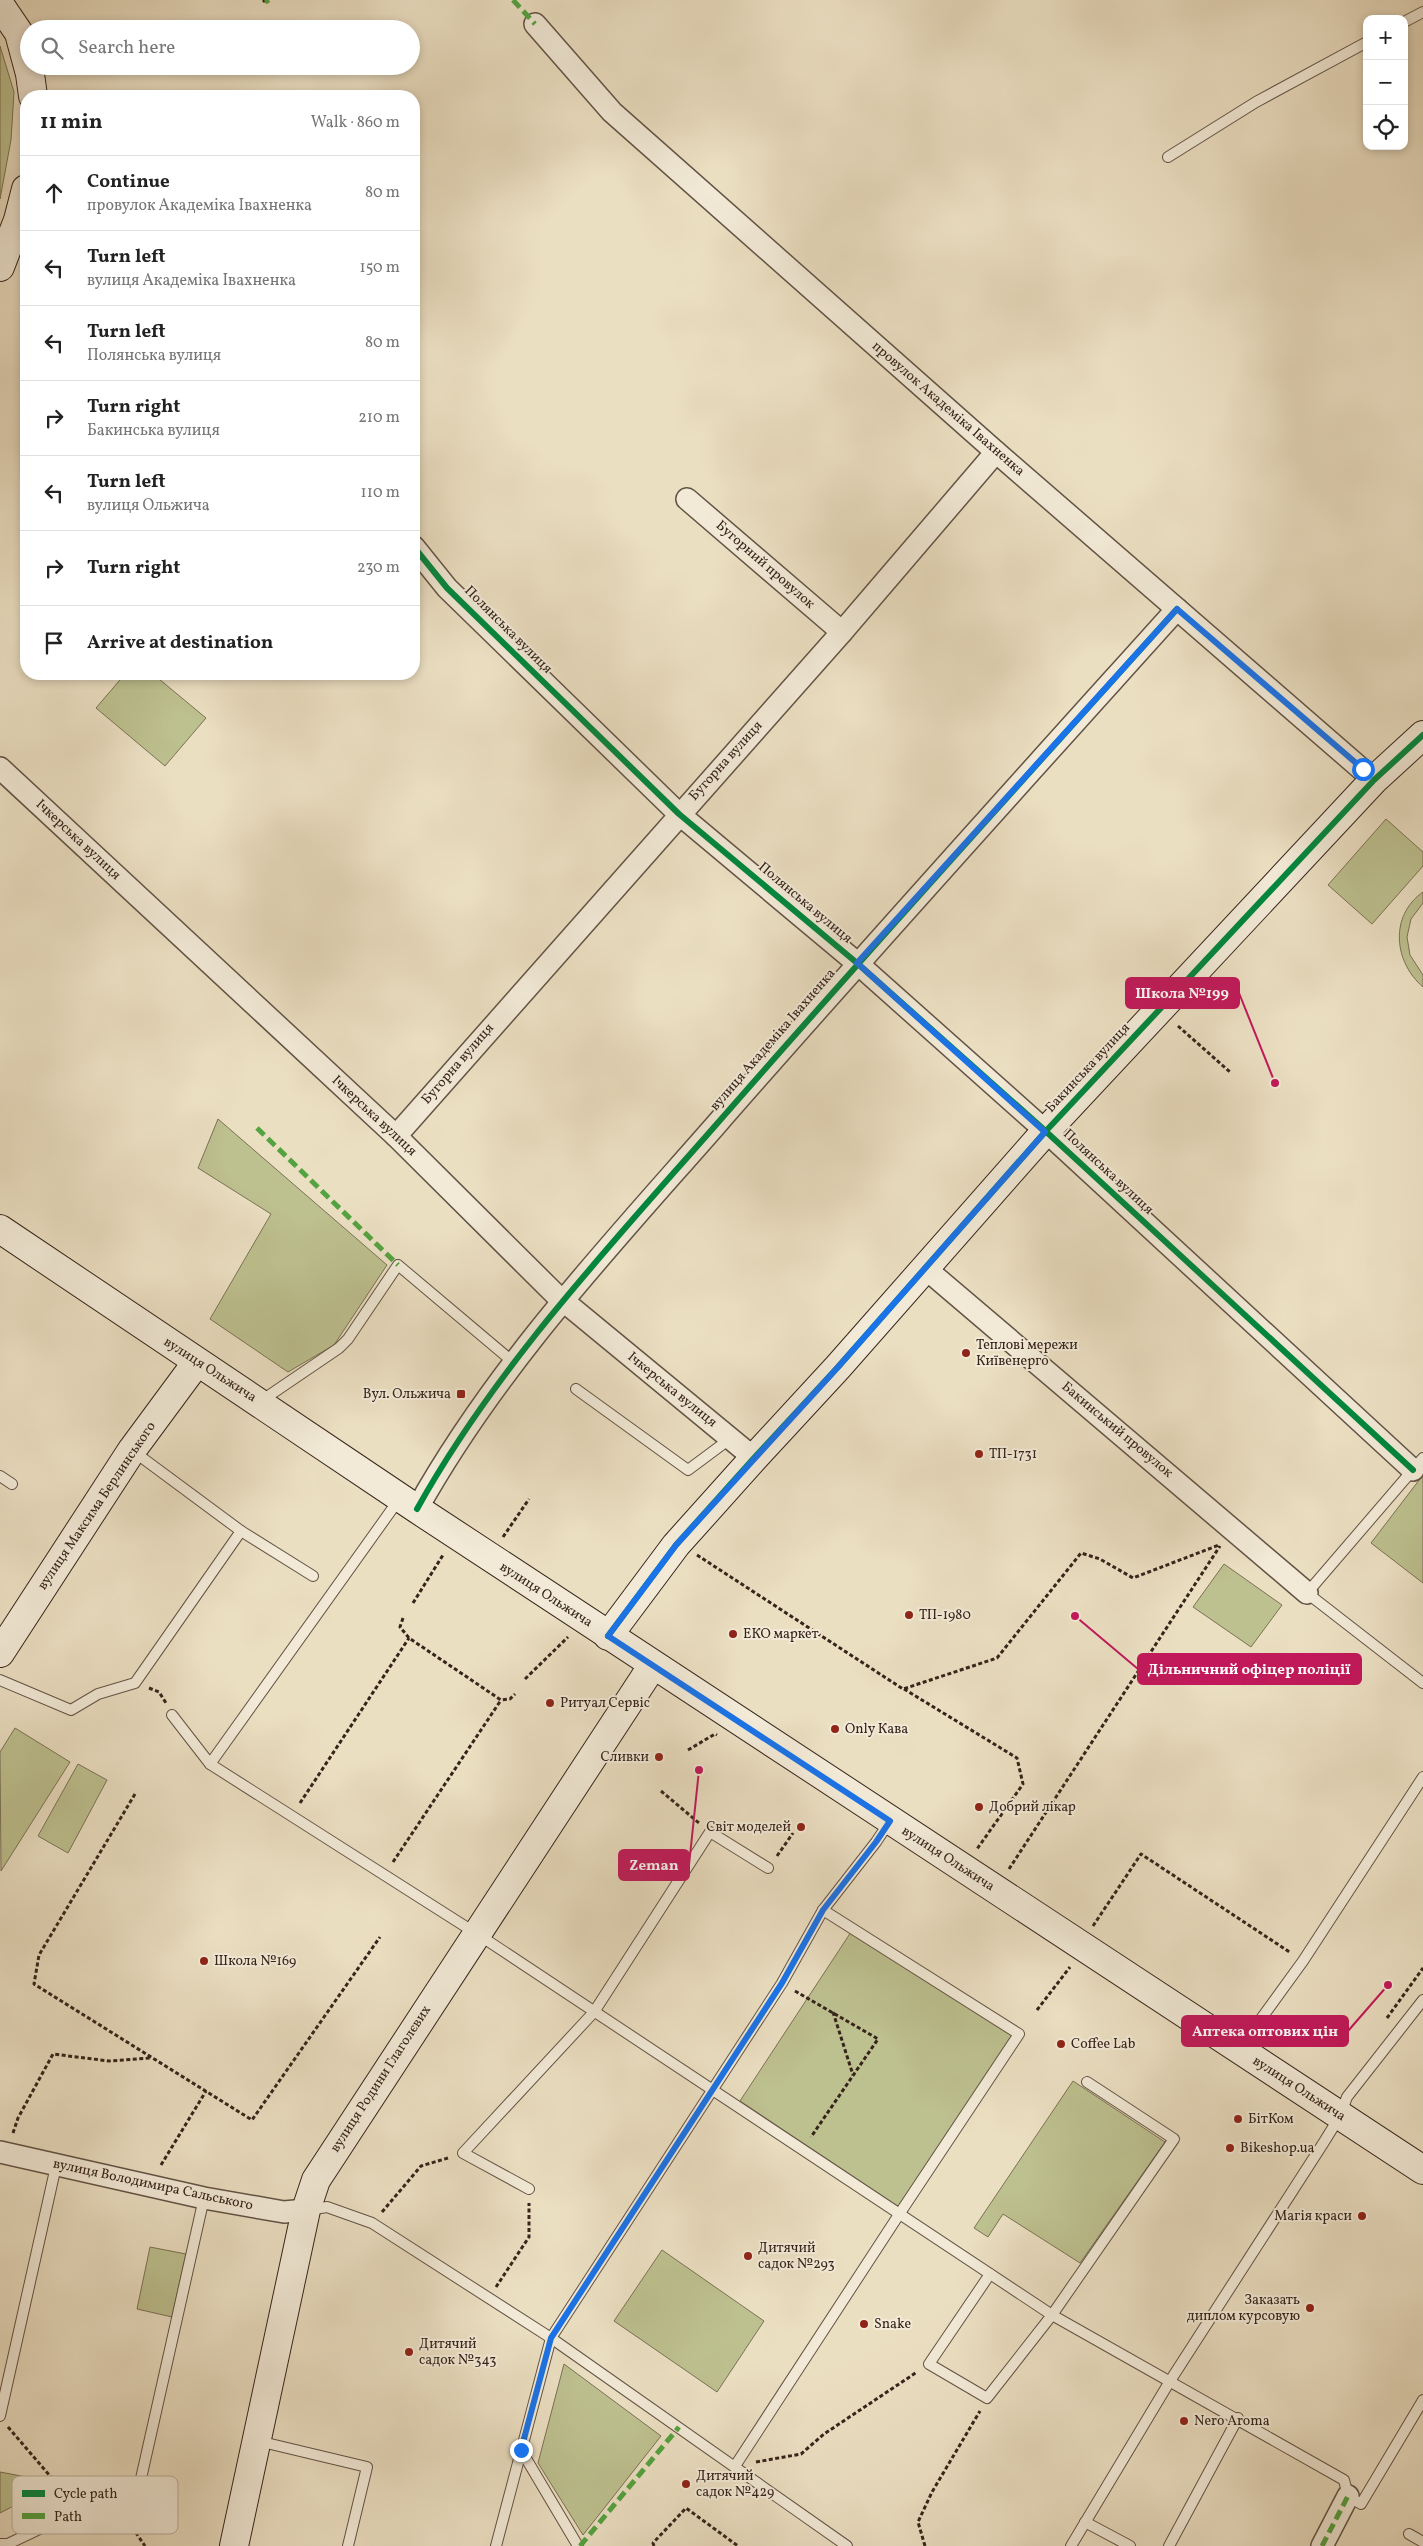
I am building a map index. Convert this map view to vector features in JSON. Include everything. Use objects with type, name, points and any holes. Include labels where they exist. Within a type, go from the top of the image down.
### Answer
[{"type":"street","points":[[0,5],[19,33],[20,38]]},
{"type":"street","name":"провулок Академіка Івахненка","points":[[535,24],[612,112],[996,452],[1374,780]]},
{"type":"street","points":[[28,75],[32,90]]},
{"type":"street","points":[[0,267],[20,212]]},
{"type":"street","name":"Бугорна вулиця","points":[[396,1136],[842,632],[996,452]]},
{"type":"street","name":"Бугорний провулок","points":[[687,500],[842,632]]},
{"type":"street","name":"Полянська вулиця","points":[[420,554],[447,588],[679,814],[857,963],[1418,1464]]},
{"type":"street","name":"вулиця Академіка Івахненка","points":[[408,1504],[471,1422],[513,1362],[562,1300],[857,963],[1177,609]]},
{"type":"street","name":"Бакинська вулиця","points":[[608,1636],[676,1545],[1045,1132],[1374,780],[1423,735]]},
{"type":"street","name":"Ічкерська вулиця","points":[[0,768],[396,1136],[562,1300],[754,1458]]},
{"type":"street","name":"вулиця Ольжича","points":[[0,1229],[197,1362],[260,1402],[408,1504],[1423,2170]]},
{"type":"street","name":"Бакинський провулок","points":[[925,1268],[1307,1593]]},
{"type":"street","name":"вулиця Максима Берлинського","points":[[0,1653],[132,1450],[197,1362]]},
{"type":"street","name":"вулиця Родини Глаголєвих","points":[[234,2546],[306,2210],[316,2180],[475,1934],[653,1665]]},
{"type":"street","name":"вулиця Володимира Сальського","points":[[0,2152],[204,2198],[284,2212],[306,2210]]},
{"type":"street","points":[[1322,2546],[1348,2496]]},
{"type":"lane","points":[[1408,20],[1423,12]]},
{"type":"lane","points":[[1168,157],[1256,102],[1363,44]]},
{"type":"lane","points":[[260,1402],[339,1348],[348,1339],[398,1265],[513,1362]]},
{"type":"lane","points":[[576,1389],[688,1470],[732,1438]]},
{"type":"lane","points":[[132,1450],[240,1530],[313,1576]]},
{"type":"lane","points":[[1418,1464],[1307,1593],[1423,1683]]},
{"type":"lane","points":[[0,1476],[12,1484]]},
{"type":"lane","points":[[210,1764],[408,1504]]},
{"type":"lane","points":[[0,1680],[71,1710],[98,1694],[135,1683],[240,1530]]},
{"type":"lane","points":[[172,1715],[210,1764],[713,2089],[1052,2315],[1238,2418],[1344,2480],[1348,2496],[1362,2504],[1423,2400]]},
{"type":"lane","points":[[1244,2053],[1250,2034],[1304,1961],[1423,1777]]},
{"type":"lane","points":[[496,2546],[551,2338],[782,1983],[823,1910],[890,1821]]},
{"type":"lane","points":[[529,2189],[463,2153],[594,2012],[710,1832],[768,1868]]},
{"type":"lane","points":[[736,2466],[900,2212],[1019,2034],[823,1910]]},
{"type":"lane","points":[[1071,2546],[1170,2381],[1340,2116],[1347,2097],[1423,2000]]},
{"type":"lane","points":[[990,2274],[929,2364],[988,2398],[1052,2315],[1174,2139],[1087,2082]]},
{"type":"lane","points":[[3,2420],[56,2166]]},
{"type":"lane","points":[[142,2476],[204,2198]]},
{"type":"lane","points":[[306,2210],[327,2207],[372,2224],[488,2300],[551,2338],[736,2466],[847,2546]]},
{"type":"lane","points":[[1169,2546],[1238,2418]]},
{"type":"lane","points":[[257,2441],[367,2467],[348,2546]]},
{"type":"lane","points":[[521,2450],[578,2546]]},
{"type":"lane","points":[[1086,2522],[1130,2546]]},
{"type":"lane","points":[[5,2544],[27,2534]]},
{"type":"lane","points":[[1409,2534],[1423,2542]]},
{"type":"path","points":[[1178,1026],[1230,1072]]},
{"type":"path","points":[[500,1542],[529,1499]]},
{"type":"path","points":[[903,1689],[997,1658],[1081,1554],[1100,1560],[1133,1578],[1222,1543],[1008,1870]]},
{"type":"path","points":[[676,1545],[694,1553],[903,1689],[1017,1758],[1023,1784],[977,1849]]},
{"type":"path","points":[[413,1603],[446,1550]]},
{"type":"path","points":[[403,1618],[400,1627],[409,1638],[501,1700],[510,1699],[515,1694]]},
{"type":"path","points":[[525,1678],[564,1638],[574,1634]]},
{"type":"path","points":[[291,1816],[409,1638]]},
{"type":"path","points":[[135,1683],[159,1692],[172,1715]]},
{"type":"path","points":[[384,1875],[501,1700]]},
{"type":"path","points":[[688,1750],[715,1734],[723,1739]]},
{"type":"path","points":[[661,1791],[710,1832]]},
{"type":"path","points":[[135,1794],[39,1955],[34,1984],[252,2120],[380,1937]]},
{"type":"path","points":[[786,1842],[794,1833]]},
{"type":"path","points":[[1091,1928],[1141,1854],[1304,1961]]},
{"type":"path","points":[[1037,2010],[1071,1966]]},
{"type":"path","points":[[1383,2023],[1423,1968]]},
{"type":"path","points":[[782,1983],[878,2039],[802,2150]]},
{"type":"path","points":[[833,2012],[853,2075]]},
{"type":"path","points":[[13,2133],[18,2118],[53,2054],[110,2061],[152,2058]]},
{"type":"path","points":[[161,2165],[206,2091]]},
{"type":"path","points":[[372,2224],[421,2166],[463,2153]]},
{"type":"path","points":[[488,2300],[529,2237],[529,2189]]},
{"type":"path","points":[[736,2466],[801,2454],[824,2434],[929,2364]]},
{"type":"path","points":[[925,2546],[918,2522],[932,2492],[988,2398]]},
{"type":"path","points":[[3,2420],[50,2476]]},
{"type":"path","points":[[654,2546],[652,2543],[686,2508],[738,2546]]},
{"type":"path","points":[[137,2534],[145,2546]]},
{"type":"green space","points":[[0,46],[14,92],[11,140],[0,199]]},
{"type":"green space","points":[[120,680],[160,680],[206,718],[165,766],[96,708]]},
{"type":"green space","points":[[1386,819],[1423,852],[1423,866],[1372,924],[1328,885]]},
{"type":"green space","points":[[1423,892],[1423,903],[1411,919],[1407,937],[1410,955],[1423,975],[1423,987],[1413,977],[1406,965],[1399,939],[1400,926],[1405,913],[1412,902]]},
{"type":"green space","points":[[218,1119],[387,1265],[334,1345],[288,1372],[210,1319],[271,1214],[198,1168]]},
{"type":"green space","points":[[1423,1475],[1423,1583],[1371,1543]]},
{"type":"green space","points":[[1224,1564],[1282,1605],[1251,1647],[1193,1607]]},
{"type":"green space","points":[[15,1728],[70,1762],[1,1871],[0,1752]]},
{"type":"green space","points":[[78,1764],[107,1780],[68,1853],[38,1836]]},
{"type":"green space","points":[[851,1932],[1014,2037],[899,2207],[740,2101]]},
{"type":"green space","points":[[1073,2081],[1165,2142],[1080,2263],[1003,2214],[988,2237],[974,2228]]},
{"type":"green space","points":[[150,2247],[186,2254],[172,2317],[137,2309]]},
{"type":"green space","points":[[662,2250],[764,2321],[717,2392],[614,2321]]},
{"type":"green space","points":[[564,2364],[661,2436],[583,2535],[538,2463]]},
{"type":"green space","points":[[0,2472],[21,2476],[12,2476],[12,2507],[0,2513]]},
{"type":"marked path","points":[[265,2],[269,0]]},
{"type":"marked path","points":[[513,0],[535,24]]},
{"type":"marked path","points":[[257,1128],[398,1265]]},
{"type":"marked path","points":[[580,2546],[679,2427]]},
{"type":"marked path","points":[[1322,2546],[1348,2496]]},
{"type":"cycle path","points":[[420,554],[447,588],[679,814],[857,963],[1040,1126],[1413,1470]]},
{"type":"cycle path","points":[[417,1509],[448,1457],[482,1406],[518,1358],[595,1263],[830,996],[1177,609]]},
{"type":"cycle path","points":[[608,1636],[676,1545],[838,1367],[1045,1132],[1374,780],[1423,735]]},
{"type":"place","name":"Школа №199","points":[[1275,1083]]},
{"type":"place","name":"Теплові мережи Київенерго","points":[[966,1353]]},
{"type":"place","name":"Вул. Ольжича","points":[[461,1394]]},
{"type":"place","name":"ТП-1731","points":[[979,1454]]},
{"type":"place","name":"ТП-1980","points":[[909,1615]]},
{"type":"place","name":"Дільничний офіцер поліції","points":[[1075,1616]]},
{"type":"place","name":"ЕКО маркет","points":[[733,1634]]},
{"type":"place","name":"Ритуал Сервіс","points":[[550,1703]]},
{"type":"place","name":"Only Кава","points":[[835,1729]]},
{"type":"place","name":"Сливки","points":[[659,1757]]},
{"type":"place","name":"Zeman","points":[[699,1770]]},
{"type":"place","name":"Добрий лікар","points":[[979,1807]]},
{"type":"place","name":"Світ моделей","points":[[801,1827]]},
{"type":"place","name":"Школа №169","points":[[204,1961]]},
{"type":"place","name":"Аптека оптових цін","points":[[1388,1985]]},
{"type":"place","name":"Coffee Lab","points":[[1061,2044]]},
{"type":"place","name":"БітКом","points":[[1238,2119]]},
{"type":"place","name":"Bikeshop.ua","points":[[1230,2148]]},
{"type":"place","name":"Магія краси","points":[[1362,2216]]},
{"type":"place","name":"Дитячий садок №293","points":[[748,2256]]},
{"type":"place","name":"Заказать диплом курсовую","points":[[1310,2308]]},
{"type":"place","name":"Snake","points":[[864,2324]]},
{"type":"place","name":"Дитячий садок №343","points":[[409,2352]]},
{"type":"place","name":"Nero Aroma","points":[[1184,2421]]},
{"type":"place","name":"Дитячий садок №429","points":[[686,2484]]},
{"type":"route","points":[[521,2450],[551,2338],[782,1983],[823,1910],[890,1821],[608,1636],[676,1545],[838,1367],[1045,1132],[857,963],[1177,609],[1363,769]]}]
